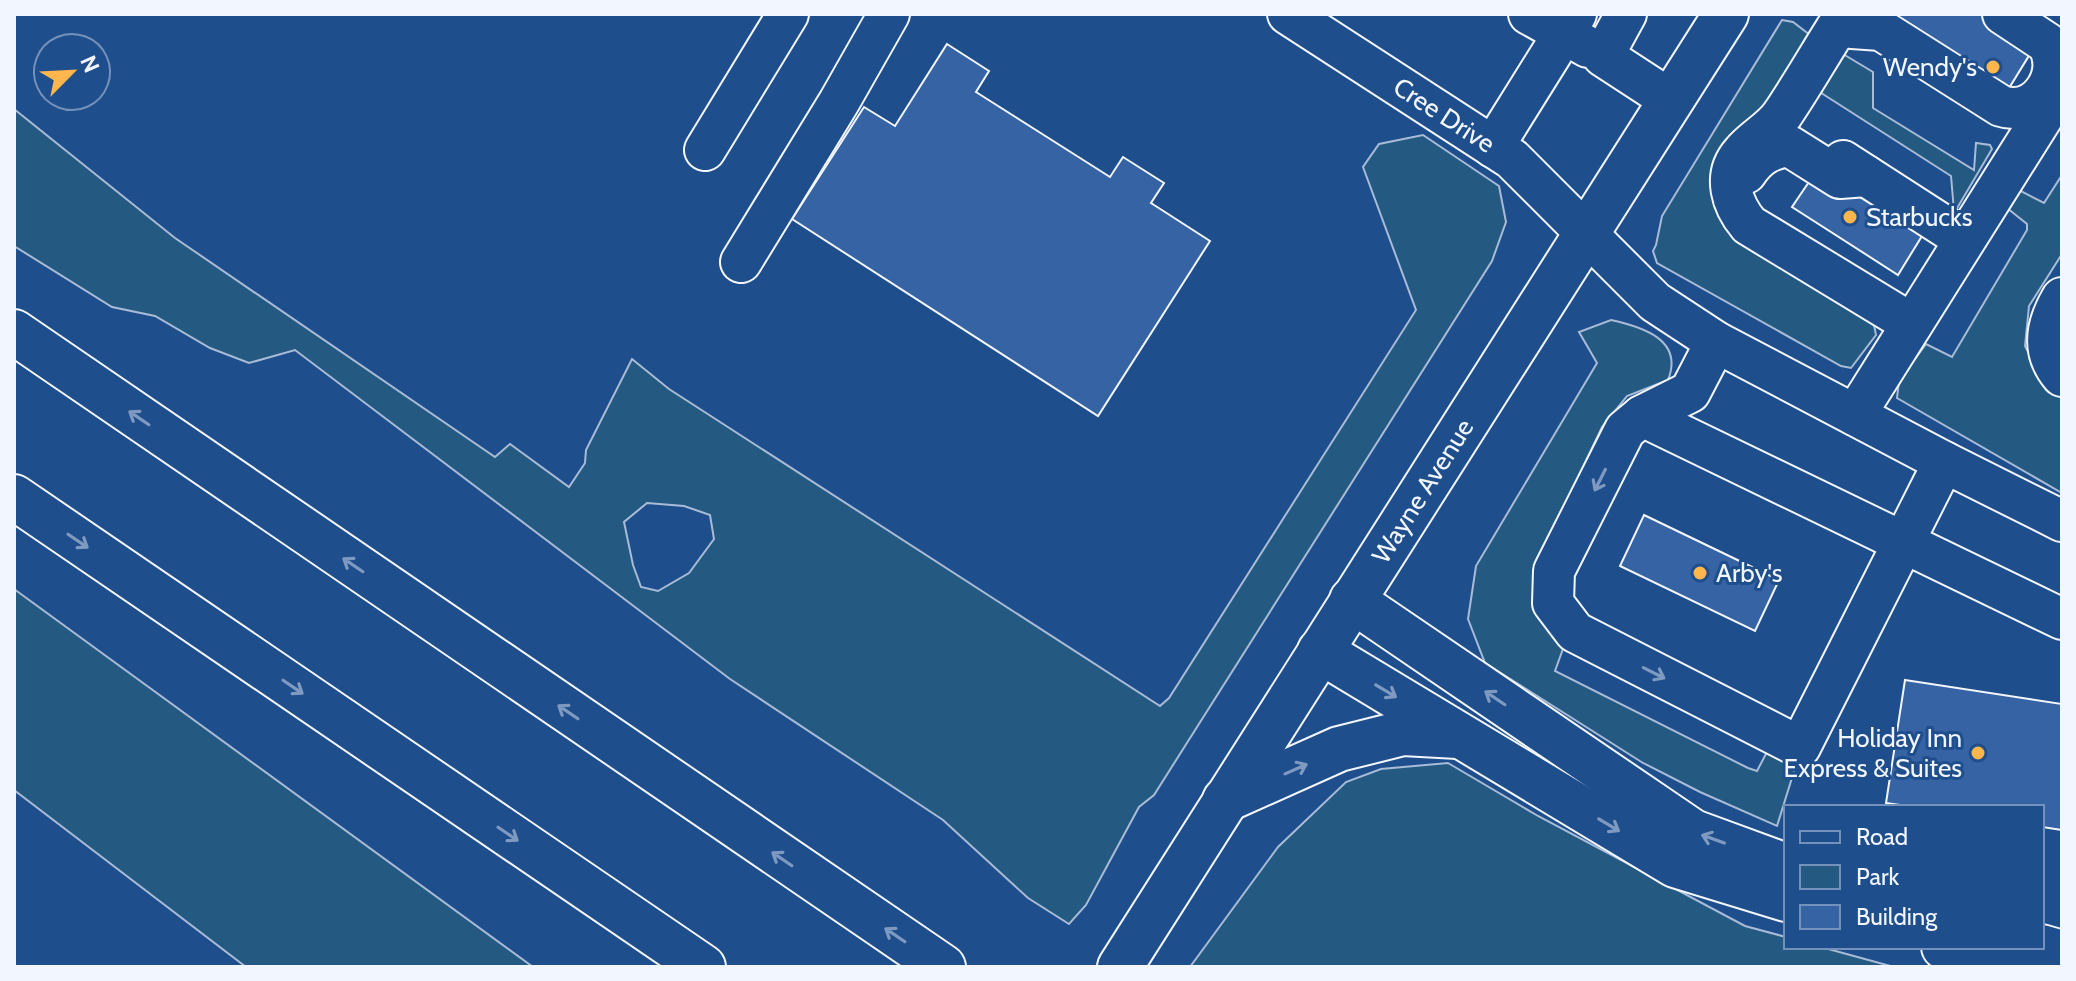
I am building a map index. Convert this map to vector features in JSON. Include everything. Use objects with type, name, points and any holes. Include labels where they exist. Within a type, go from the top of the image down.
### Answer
[{"type":"main road","name":"Wayne Avenue","points":[[1120,967],[1726,14]]},
{"type":"main road","points":[[28,341],[943,967]]},
{"type":"main road","points":[[14,497],[703,967]]},
{"type":"main road","points":[[1352,600],[1693,832],[1784,865]]},
{"type":"main road","points":[[1320,651],[1675,865],[1784,898]]},
{"type":"main road","points":[[1225,800],[1339,749],[1403,733],[1461,736]]},
{"type":"main road","points":[[1951,949],[2010,967]]},
{"type":"street","points":[[705,150],[788,14]]},
{"type":"street","points":[[741,262],[889,14]]},
{"type":"street","name":"Cree Drive","points":[[1288,14],[1512,159],[1655,302],[1716,342],[2062,521]]},
{"type":"street","points":[[1529,14],[1571,24],[1603,56],[1672,101]]},
{"type":"street","points":[[1603,56],[1626,14]]},
{"type":"street","points":[[1832,17],[1881,30],[2012,110],[2036,102],[2045,91],[2051,75],[2051,49],[2047,43],[2003,14]]},
{"type":"street","points":[[2025,14],[2062,37]]},
{"type":"street","points":[[1832,17],[1779,119],[1740,154],[1732,170],[1730,189],[1736,210],[1749,225],[1902,318]]},
{"type":"street","points":[[1832,17],[2027,140]]},
{"type":"street","points":[[1493,147],[1571,24]]},
{"type":"street","points":[[1855,415],[1902,318],[1964,239],[2062,86]]},
{"type":"street","points":[[1779,119],[1964,239]]},
{"type":"street","points":[[1866,176],[1840,178],[1789,146],[1766,152],[1755,160],[1745,174],[1748,207],[1757,216],[1883,295],[1902,318]]},
{"type":"street","points":[[2062,298],[2047,334],[2053,365],[2062,376]]},
{"type":"street","points":[[1716,342],[1690,392],[1642,416],[1625,430],[1554,571],[1553,603],[1575,632],[1800,747],[1944,462]]},
{"type":"street","points":[[1642,416],[2062,619]]},
{"type":"green space","points":[[1782,20],[1793,22],[1810,35],[1714,183],[1873,320],[1876,335],[1851,368],[1841,366],[1657,263],[1653,251],[1662,216]]},
{"type":"green space","points":[[1838,51],[1873,72],[1873,108],[1974,170],[1976,143],[1990,145],[1992,149],[1956,210],[1951,176],[1815,89]]},
{"type":"green space","points":[[14,109],[175,238],[495,457],[510,444],[569,487],[585,463],[586,450],[632,359],[669,389],[1160,706],[1169,698],[1416,310],[1363,167],[1379,144],[1423,135],[1499,186],[1506,222],[1492,261],[1154,795],[1139,807],[1086,905],[1069,924],[1028,898],[943,820],[730,679],[295,350],[249,363],[210,348],[155,316],[112,307],[14,246]],"holes":[[[647,503],[684,506],[710,515],[714,539],[689,573],[658,591],[641,587],[624,522]]]},
{"type":"green space","points":[[2062,175],[2062,254],[2029,306],[2025,346],[2046,386],[2062,396],[2062,493],[1897,398],[1899,381],[1926,344],[1952,357],[2027,230],[2027,224],[2007,208],[2019,190],[2044,203]]},
{"type":"green space","points":[[1611,320],[1636,327],[1658,338],[1670,355],[1671,366],[1668,380],[1627,396],[1602,427],[1534,571],[1537,604],[1564,646],[1555,671],[1748,768],[1757,771],[1769,748],[1795,768],[1777,826],[1643,763],[1485,663],[1468,619],[1476,566],[1597,363],[1579,332]]},
{"type":"green space","points":[[14,589],[533,967],[246,967],[14,790]]},
{"type":"green space","points":[[1448,763],[1538,816],[1745,926],[1784,936],[1784,949],[1828,949],[1894,967],[1190,967],[1278,847],[1346,782],[1381,769]]},
{"type":"building","name":"Wendy's","points":[[1879,14],[1995,14],[2038,41],[2006,93]]},
{"type":"building","points":[[947,44],[989,71],[976,92],[1110,177],[1123,157],[1164,183],[1151,203],[1210,241],[1098,416],[792,219],[864,107],[895,126]]},
{"type":"building","name":"Starbucks","points":[[1817,170],[1922,236],[1898,275],[1792,207]]},
{"type":"building","name":"Arby's","points":[[1644,515],[1779,580],[1755,631],[1620,566]]},
{"type":"building","name":"Holiday Inn Express & Suites","points":[[1905,680],[2062,704],[2062,830],[2044,827],[2044,805],[1886,803]]},
{"type":"place","name":"Wendy's","points":[[1993,67]]},
{"type":"place","name":"Starbucks","points":[[1850,217]]},
{"type":"place","name":"Arby's","points":[[1700,573]]},
{"type":"place","name":"Holiday Inn Express & Suites","points":[[1978,753]]}]
